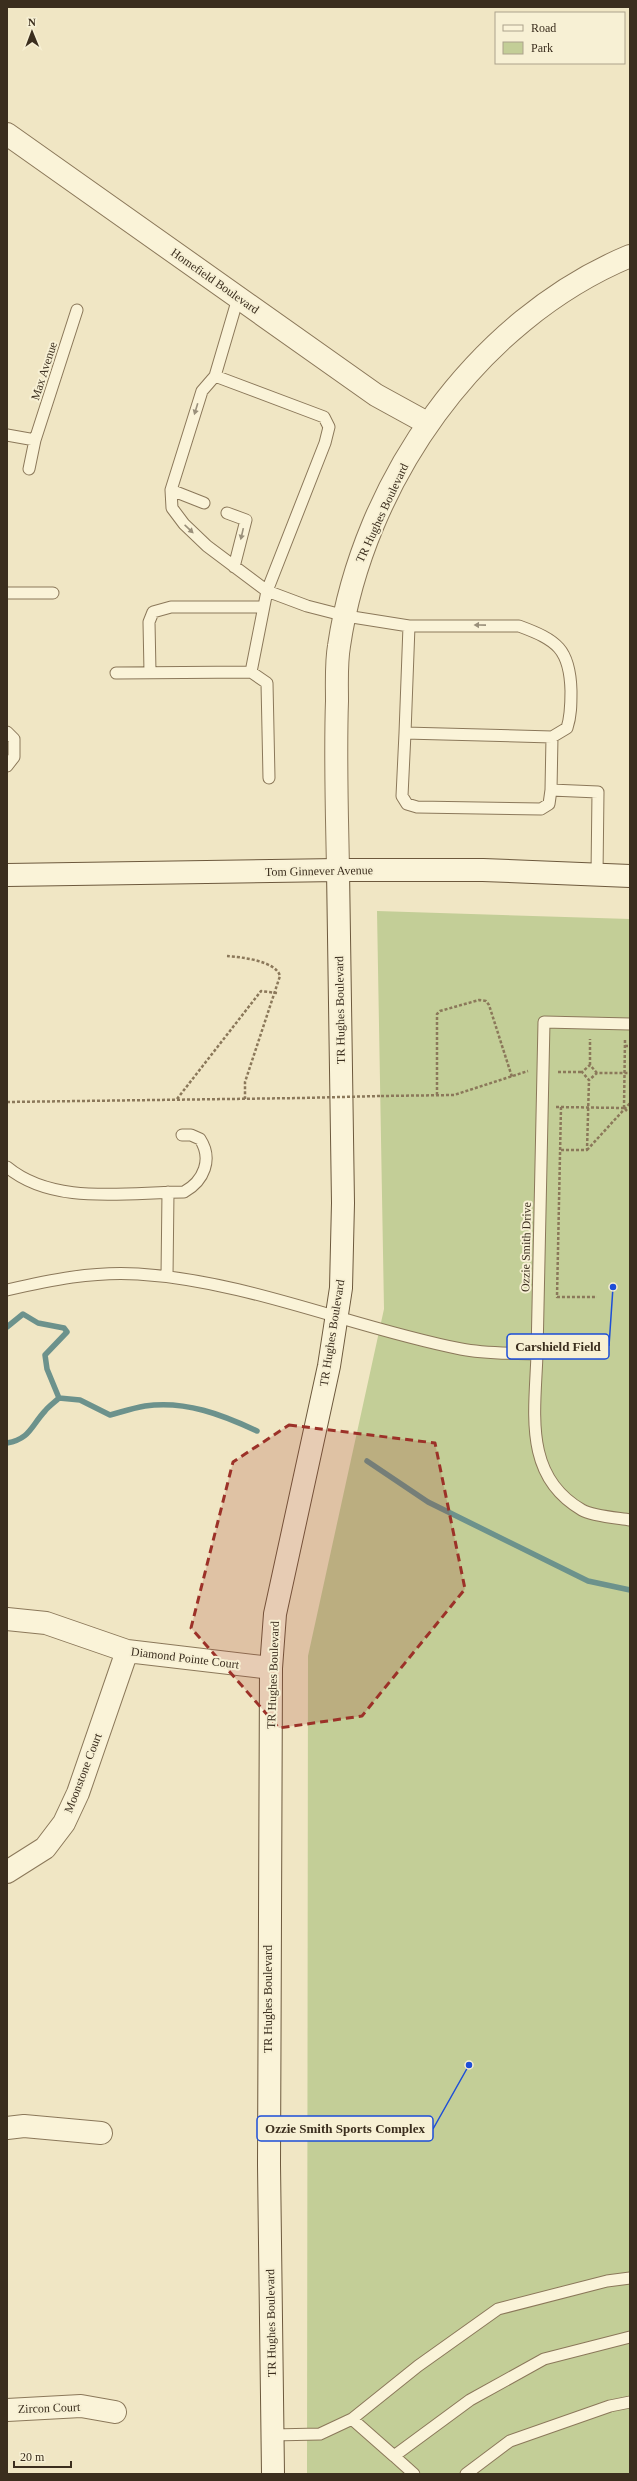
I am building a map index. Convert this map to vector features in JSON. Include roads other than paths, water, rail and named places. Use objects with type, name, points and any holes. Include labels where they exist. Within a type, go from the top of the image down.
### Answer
[{"type":"main road","name":"Homefield Boulevard","points":[[7,134],[376,395],[427,423]]},
{"type":"main road","name":"TR Hughes Boulevard","points":[[273,2474],[268,2165],[271,1668],[275,1614],[285,1562],[329,1366],[341,1288],[343,1218],[336,732],[339,646],[356,569],[379,513],[427,423],[469,371],[502,339],[545,304],[602,268],[630,256]]},
{"type":"main road","name":"Tom Ginnever Avenue","points":[[7,875],[338,870],[483,870],[630,876]]},
{"type":"main road","name":"Diamond Pointe Court","points":[[7,1620],[46,1623],[127,1651],[271,1668]]},
{"type":"main road","name":"Moonstone Court","points":[[7,1872],[45,1848],[64,1823],[78,1793],[127,1651]]},
{"type":"main road","points":[[7,2128],[24,2126],[101,2133]]},
{"type":"main road","name":"Zircon Court","points":[[7,2410],[81,2406],[115,2412]]},
{"type":"lane","points":[[238,298],[215,376],[202,391],[170,490],[172,508],[184,524],[234,567],[267,591],[307,606],[346,616],[409,626],[519,626],[556,644],[568,662],[570,719],[567,728],[552,737],[405,733]]},
{"type":"lane","name":"Max Avenue","points":[[29,469],[35,440],[77,310]]},
{"type":"lane","points":[[215,376],[324,417],[329,427],[325,443],[267,591],[262,608],[251,672]]},
{"type":"lane","points":[[7,435],[35,440]]},
{"type":"lane","points":[[170,490],[204,503]]},
{"type":"lane","points":[[227,513],[246,520],[234,567]]},
{"type":"lane","points":[[7,593],[53,593]]},
{"type":"lane","points":[[150,672],[149,622],[153,612],[171,607],[262,608]]},
{"type":"lane","points":[[409,626],[402,796],[407,804],[417,807],[541,809],[549,804],[551,790],[552,737]]},
{"type":"lane","points":[[116,673],[251,672],[267,683],[269,778]]},
{"type":"lane","points":[[7,732],[14,739],[14,757],[7,766]]},
{"type":"lane","points":[[551,790],[598,792],[597,874]]},
{"type":"lane","name":"Ozzie Smith Drive","points":[[537,1354],[544,1022],[630,1024]]},
{"type":"lane","points":[[7,1167],[21,1178],[41,1187],[62,1192],[184,1192],[194,1187],[201,1179],[206,1168],[205,1146],[200,1139],[191,1135],[182,1135]]},
{"type":"lane","points":[[167,1276],[168,1192]]},
{"type":"lane","points":[[7,1290],[66,1277],[97,1274],[137,1273],[167,1276],[293,1304],[463,1350],[537,1354],[535,1434],[542,1467],[558,1492],[583,1511],[630,1520]]},
{"type":"lane","points":[[272,2435],[320,2434],[352,2419],[418,2366],[498,2309],[607,2281],[630,2278]]},
{"type":"lane","points":[[394,2456],[470,2400],[544,2359],[630,2337]]},
{"type":"lane","points":[[466,2474],[510,2441],[610,2406],[630,2402]]},
{"type":"lane","points":[[352,2419],[414,2474]]},
{"type":"waterway","points":[[7,1327],[23,1314],[38,1323],[64,1328],[67,1332],[45,1355],[47,1369],[59,1398]]},
{"type":"waterway","points":[[7,1443],[15,1441],[25,1435],[47,1409],[59,1398],[80,1400],[110,1415],[145,1406],[175,1405],[189,1407],[217,1414],[257,1431]]},
{"type":"waterway","points":[[367,1461],[428,1502],[588,1581],[630,1590]]},
{"type":"place","name":"Carshield Field","points":[[613,1287]]},
{"type":"place","name":"Ozzie Smith Sports Complex","points":[[469,2065]]}]
